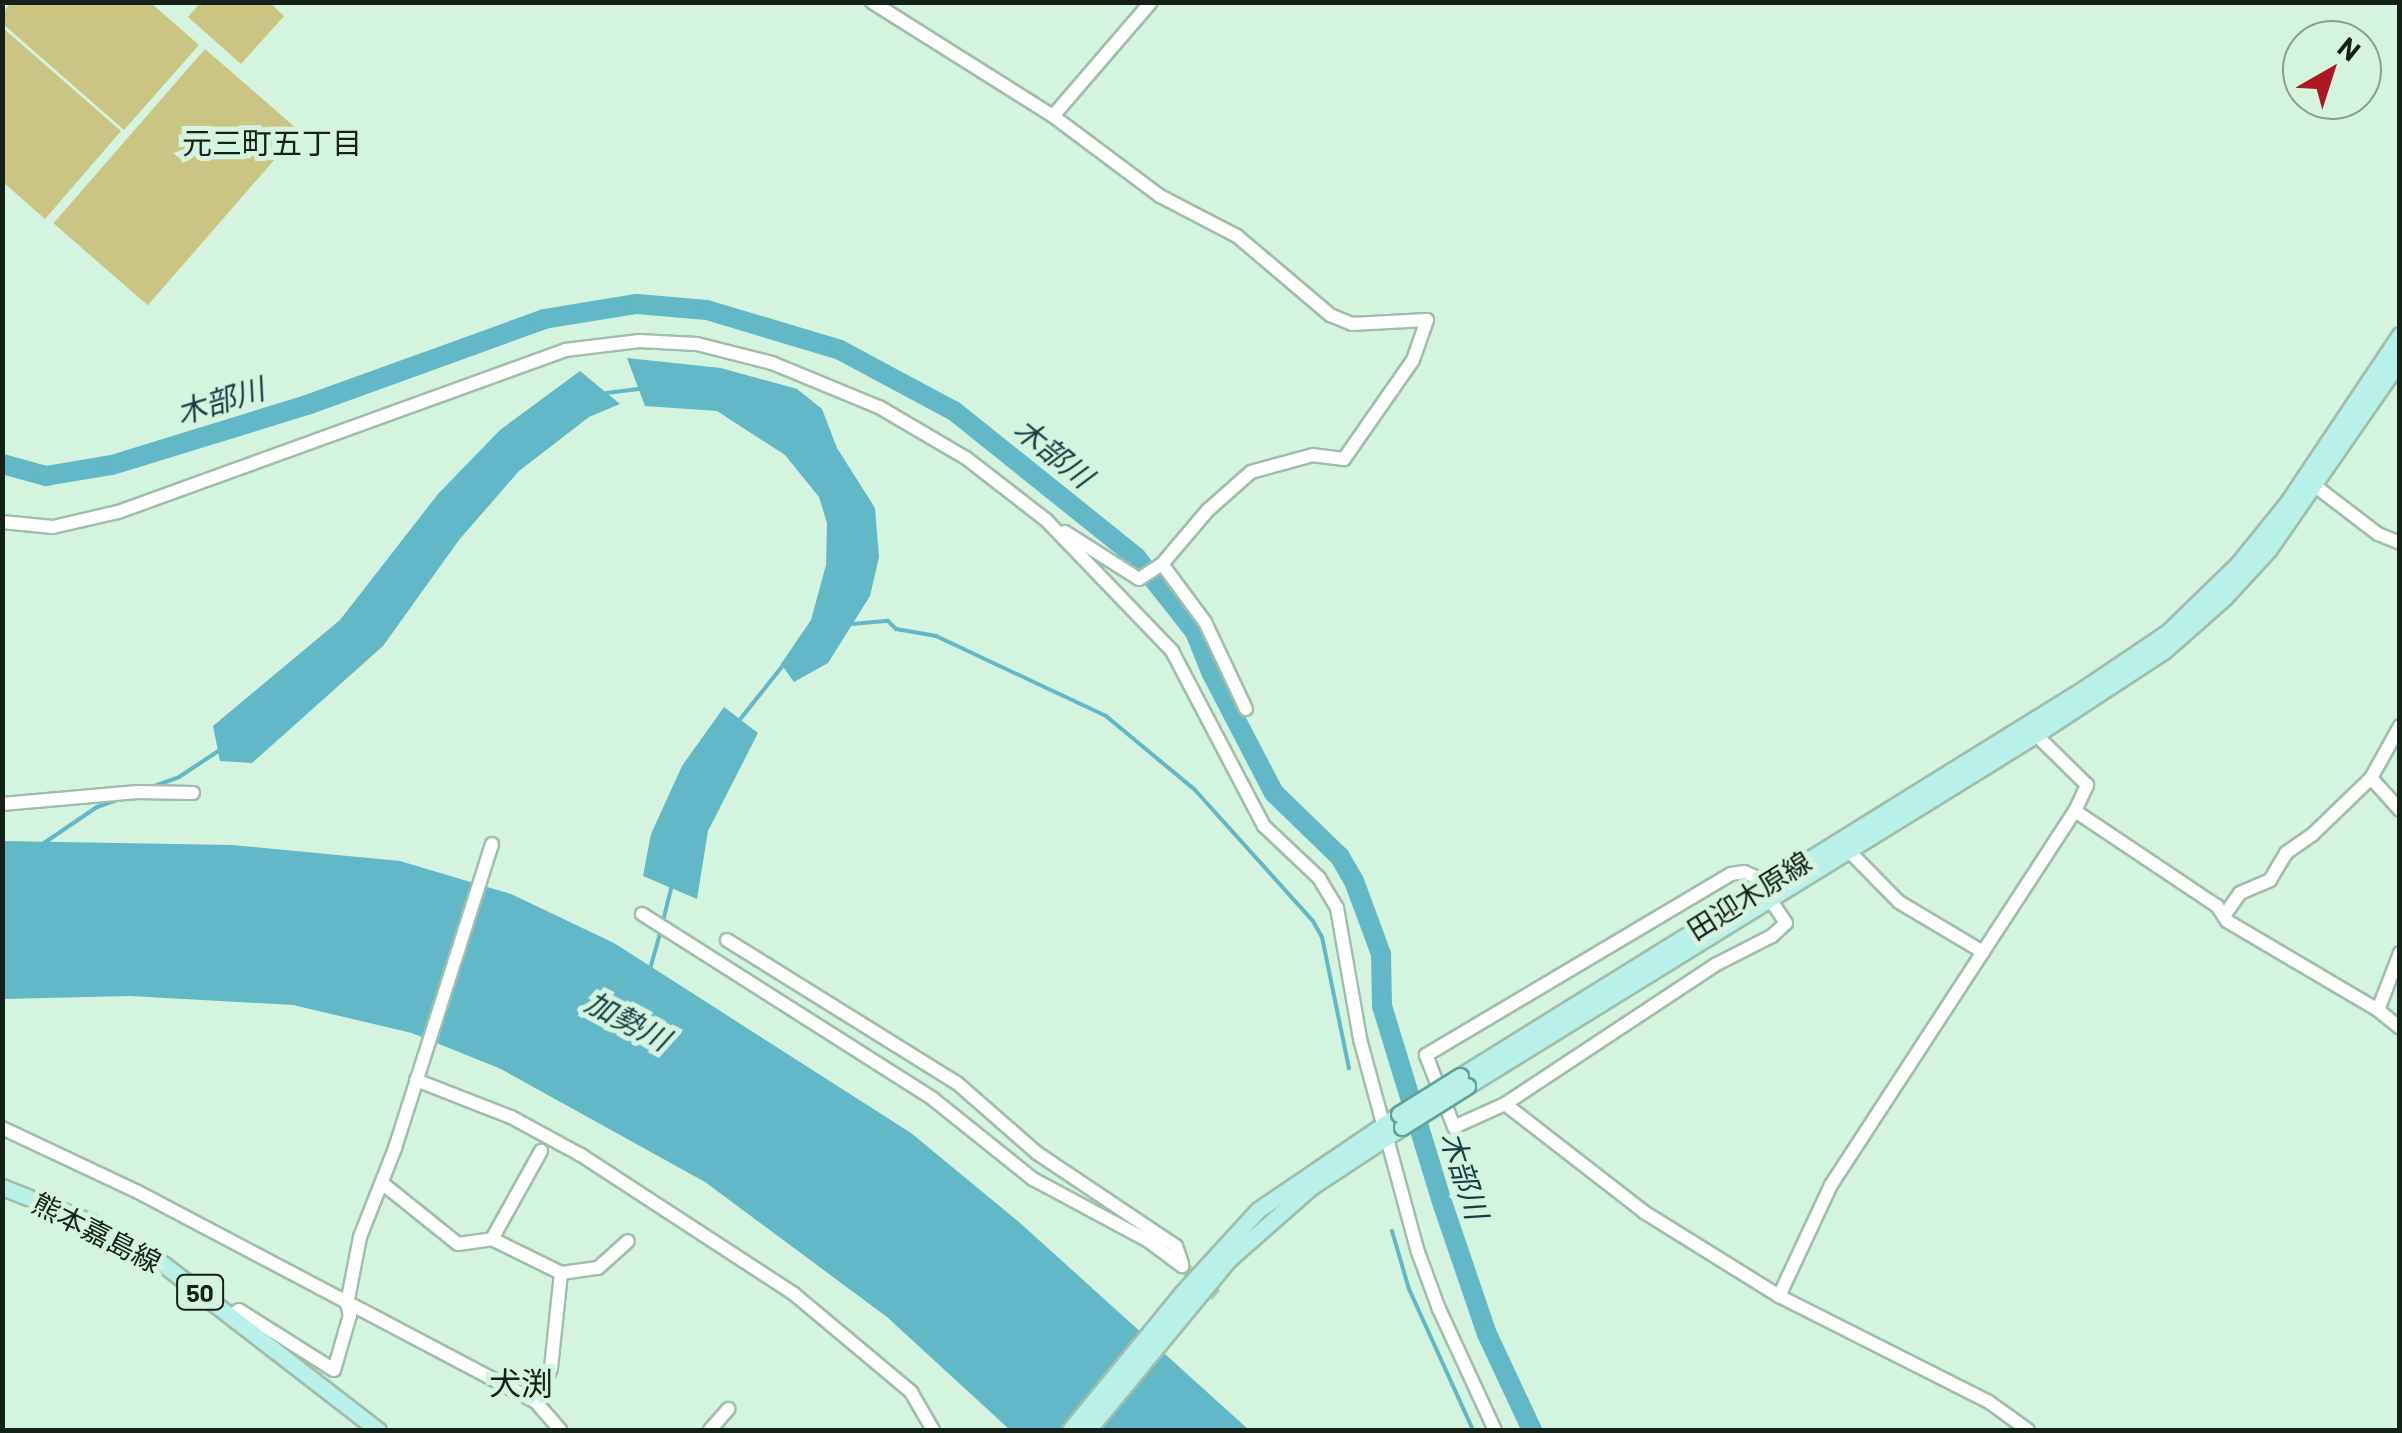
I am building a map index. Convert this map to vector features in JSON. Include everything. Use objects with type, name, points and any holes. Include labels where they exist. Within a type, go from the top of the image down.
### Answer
[{"type":"main road","name":"田迎木原線","points":[[1070,1430],[1158,1332],[1257,1232],[1385,1130],[2031,730],[2142,667],[2192,628],[2269,550],[2400,334]]},
{"type":"main road","name":"田迎木原線","points":[[2310,482],[2400,360]]},
{"type":"main road","name":"熊本嘉島線","points":[[2,1187],[56,1206],[122,1238],[232,1315],[378,1430]]},
{"type":"main road","name":"田迎木原線","points":[[1088,1430],[1158,1332]]},
{"type":"street","points":[[872,2],[1053,116],[1160,196],[1237,236],[1330,315],[1352,324],[1427,320],[1412,360],[1344,459],[1314,454],[1252,472],[1208,510],[1159,566],[1139,579],[1046,520]]},
{"type":"street","points":[[1053,116],[1150,2]]},
{"type":"street","points":[[2,522],[54,526],[102,517],[565,350],[669,341],[738,352],[879,407],[996,478],[1046,520],[1172,650],[1264,826],[1318,878],[1337,908],[1360,1039],[1439,1310],[1495,1430]]},
{"type":"street","points":[[2310,482],[2378,534],[2400,542]]},
{"type":"street","points":[[1159,566],[1205,622],[1246,709]]},
{"type":"street","points":[[2224,916],[2240,894],[2270,880],[2286,852],[2312,835],[2371,778],[2400,726]]},
{"type":"street","points":[[1779,1296],[1831,1185],[2075,811],[2087,785],[2031,730]]},
{"type":"street","points":[[2371,778],[2400,810]]},
{"type":"street","points":[[2,804],[136,792],[194,793]]},
{"type":"street","points":[[2075,811],[2217,906],[2224,916],[2297,966],[2378,1010],[2400,1028]]},
{"type":"street","points":[[232,1315],[239,1310],[334,1370],[350,1315],[347,1304],[360,1237],[382,1183],[492,844]]},
{"type":"street","points":[[1844,845],[1922,918],[1984,952]]},
{"type":"street","points":[[1744,872],[1770,891],[1786,924],[1772,936],[1715,965],[1505,1104],[1454,1127],[1426,1055],[1730,874],[1744,872]]},
{"type":"street","points":[[642,914],[933,1099],[1033,1179],[1147,1240],[1182,1266],[1176,1246],[1038,1154],[957,1083],[727,940]]},
{"type":"street","points":[[2378,1010],[2400,954]]},
{"type":"street","points":[[416,1080],[511,1117],[580,1155],[794,1294],[911,1392],[933,1430]]},
{"type":"street","points":[[1505,1104],[1644,1212],[1779,1296],[1989,1402],[2028,1430]]},
{"type":"street","points":[[2,1128],[138,1192],[536,1402],[560,1430]]},
{"type":"street","points":[[492,1239],[541,1151]]},
{"type":"street","points":[[382,1183],[458,1244],[492,1239],[562,1272],[598,1268],[628,1241]]},
{"type":"street","points":[[536,1402],[552,1368],[562,1272]]},
{"type":"street","points":[[710,1430],[728,1410]]},
{"type":"shaded area","points":[[201,2],[270,3],[284,16],[241,64],[188,17]]},
{"type":"shaded area","points":[[11,3],[151,3],[199,45],[124,130],[3,24],[3,12]]},
{"type":"shaded area","points":[[3,28],[121,131],[45,219],[3,182]]},
{"type":"shaded area","points":[[205,49],[299,131],[148,305],[53,223]]},
{"type":"water","points":[[627,358],[721,368],[797,389],[822,409],[837,448],[875,508],[879,557],[870,596],[828,663],[794,682],[781,664],[811,620],[826,565],[827,523],[819,497],[785,455],[717,411],[645,406]]},
{"type":"water","points":[[580,371],[620,404],[589,417],[519,471],[459,540],[383,646],[252,763],[220,761],[213,726],[340,620],[438,494],[500,430]]},
{"type":"water","points":[[724,707],[758,733],[708,831],[697,899],[643,876],[651,834],[682,766]]},
{"type":"water","name":"加勢川","points":[[2,841],[232,845],[400,861],[511,894],[614,943],[911,1133],[1019,1222],[1249,1430],[1010,1430],[887,1317],[705,1182],[501,1069],[412,1033],[293,1005],[130,996],[3,999]]},
{"type":"waterway","name":"木部川","points":[[2,464],[46,476],[112,465],[307,405],[544,319],[637,304],[707,310],[840,350],[954,411],[1136,557],[1195,632],[1212,674],[1274,793],[1340,857],[1354,881],[1381,954],[1382,1006],[1443,1205],[1487,1334],[1532,1430]]},
{"type":"waterway","points":[[606,393],[641,389]]},
{"type":"waterway","points":[[852,624],[888,621],[896,629],[936,636],[1106,716],[1195,790],[1313,921],[1322,937],[1349,1068]]},
{"type":"waterway","points":[[738,722],[785,663]]},
{"type":"waterway","points":[[149,788],[179,777],[220,750]]},
{"type":"waterway","points":[[44,843],[97,807],[117,800]]},
{"type":"waterway","points":[[663,921],[672,886]]},
{"type":"waterway","points":[[650,969],[661,930]]},
{"type":"waterway","points":[[1392,1231],[1409,1289],[1473,1430]]},
{"type":"tunnel","points":[[1182,1266],[1216,1295]]},
{"type":"district","name":"元三町五丁目","points":[[272,142]]},
{"type":"district","name":"犬渕","points":[[521,1382]]}]
